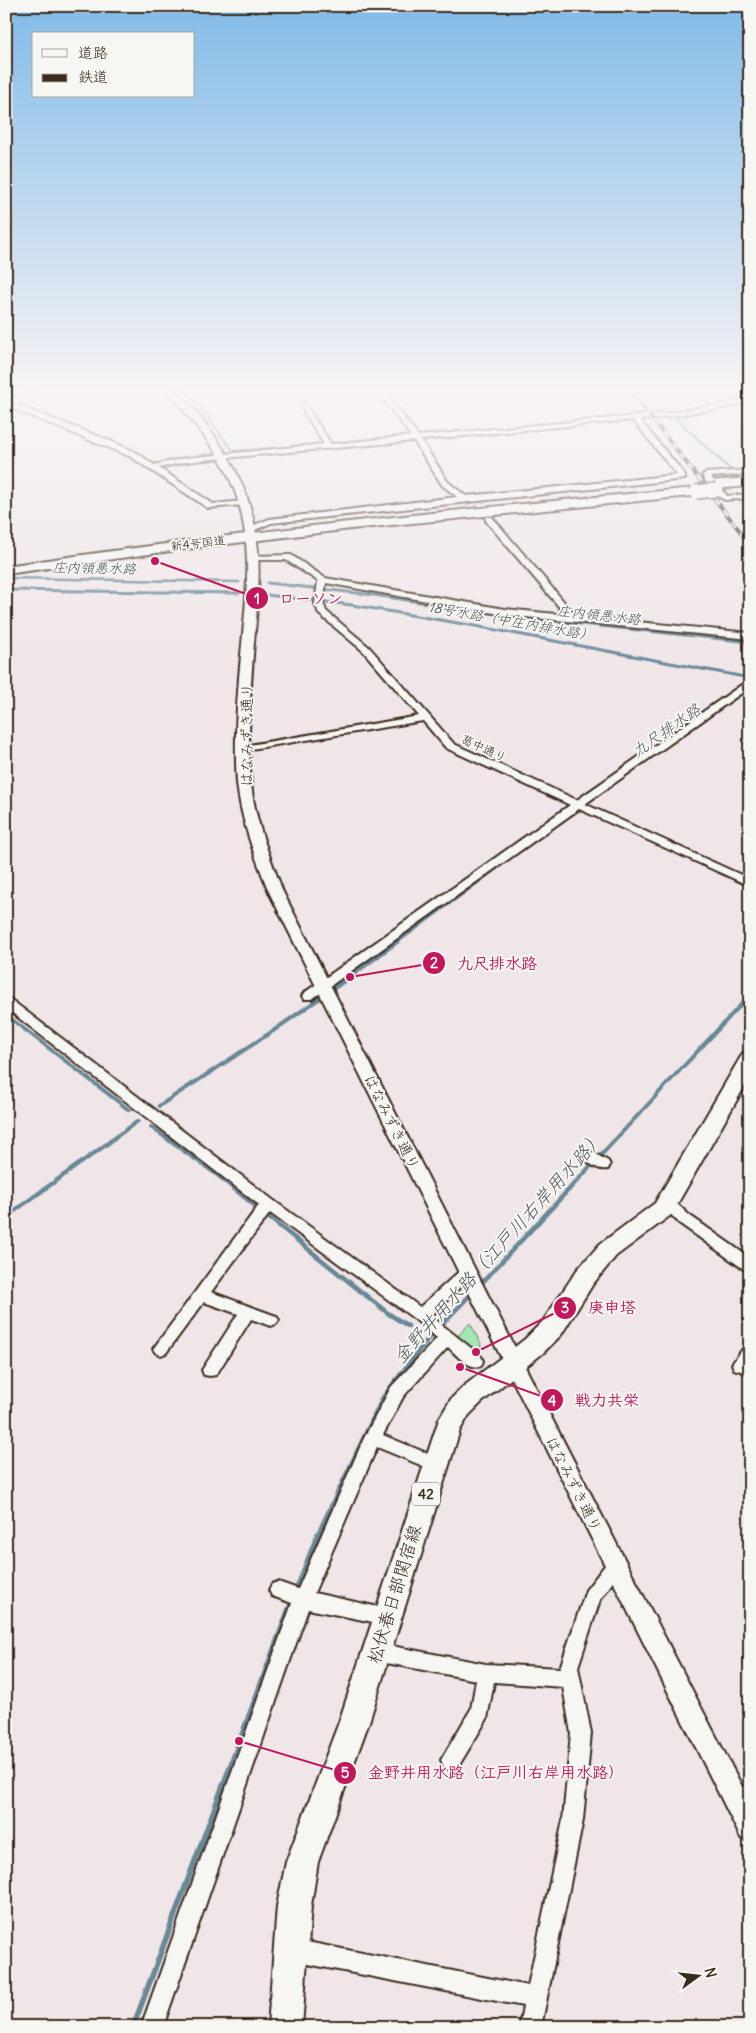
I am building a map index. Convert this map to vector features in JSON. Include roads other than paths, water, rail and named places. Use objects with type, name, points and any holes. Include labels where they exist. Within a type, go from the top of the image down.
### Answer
[{"type":"highway","name":"新4号国道","points":[[715,488],[745,483]]},
{"type":"highway","name":"新4号国道","points":[[6,564],[250,533],[694,489],[750,487]]},
{"type":"highway","name":"新4号国道","points":[[6,570],[250,533]]},
{"type":"main road","name":"松伏春日部関宿線","points":[[285,2027],[294,1906],[302,1862],[354,1722],[448,1427],[460,1407],[473,1394],[534,1346],[552,1328],[585,1277],[608,1250],[663,1209],[750,1058]]},
{"type":"street","points":[[178,483],[209,504],[216,506],[243,503]]},
{"type":"street","name":"はなみずき通り","points":[[234,483],[243,503],[250,533],[252,558],[253,588],[246,671],[243,749],[246,798],[266,866],[276,892],[478,1295],[750,1829]]},
{"type":"street","points":[[445,483],[464,499]]},
{"type":"street","points":[[250,533],[269,521],[624,483]]},
{"type":"street","points":[[711,483],[725,498],[750,496]]},
{"type":"street","points":[[489,519],[572,617]]},
{"type":"street","points":[[252,558],[288,557],[322,580],[505,612],[572,617],[750,636]]},
{"type":"street","name":"葛中通り","points":[[322,580],[319,603],[322,612],[366,649],[450,746],[750,883]]},
{"type":"street","points":[[308,996],[326,990],[576,804],[748,683]]},
{"type":"street","points":[[243,749],[425,718]]},
{"type":"street","points":[[6,1002],[268,1204],[421,1316],[476,1361]]},
{"type":"street","points":[[590,1156],[603,1165]]},
{"type":"street","points":[[667,1203],[684,1219],[750,1266]]},
{"type":"street","points":[[161,1349],[268,1204]]},
{"type":"street","points":[[421,1316],[468,1272]]},
{"type":"street","points":[[201,1294],[271,1320]]},
{"type":"street","points":[[210,1370],[248,1312]]},
{"type":"street","points":[[152,2027],[291,1595],[397,1392],[442,1333]]},
{"type":"street","points":[[750,1350],[740,1364],[750,1368]]},
{"type":"street","points":[[372,1438],[435,1464]]},
{"type":"street","points":[[530,2027],[573,1820],[581,1733],[569,1667],[592,1596],[615,1566]]},
{"type":"street","points":[[291,1595],[388,1617]]},
{"type":"street","points":[[376,1652],[486,1673],[571,1678]]},
{"type":"street","points":[[451,1760],[480,1712],[486,1673]]},
{"type":"street","points":[[291,1950],[535,1998]]},
{"type":"waterway","name":"庄内領悪水路","points":[[8,578],[239,582]]},
{"type":"waterway","name":"庄内領悪水路","points":[[276,584],[268,583],[374,595],[516,617],[750,642]]},
{"type":"waterway","name":"18号水路（中庄内排水路）","points":[[6,590],[239,593]]},
{"type":"waterway","name":"18号水路（中庄内排水路）","points":[[267,595],[352,605],[475,626],[750,678]]},
{"type":"waterway","name":"九尺排水路","points":[[667,746],[706,718]]},
{"type":"waterway","name":"九尺排水路","points":[[159,1106],[273,1031],[350,977],[502,864]]},
{"type":"waterway","name":"金野井用水路（江戸川右岸用水路）","points":[[613,1142],[750,995]]},
{"type":"waterway","points":[[6,1015],[129,1110]]},
{"type":"waterway","name":"九尺排水路","points":[[109,1142],[138,1121]]},
{"type":"waterway","points":[[151,1127],[172,1142]]},
{"type":"waterway","name":"九尺排水路","points":[[6,1217],[111,1141]]},
{"type":"waterway","points":[[170,1141],[215,1173],[259,1209]]},
{"type":"waterway","name":"金野井用水路（江戸川右岸用水路）","points":[[479,1286],[614,1141]]},
{"type":"waterway","points":[[267,1216],[389,1314],[408,1326]]},
{"type":"waterway","name":"金野井用水路（江戸川右岸用水路）","points":[[317,1536],[383,1397],[427,1340],[472,1293]]},
{"type":"waterway","name":"金野井用水路（江戸川右岸用水路）","points":[[296,1591],[318,1534]]},
{"type":"waterway","name":"金野井用水路（江戸川右岸用水路）","points":[[133,2027],[293,1598]]},
{"type":"tunnel","points":[[464,499],[489,519]]},
{"type":"railway","points":[[702,483],[750,544]]},
{"type":"place","name":"ローソン","points":[[155,561]]},
{"type":"place","name":"九尺排水路","points":[[350,977]]},
{"type":"place","name":"庚申塔","points":[[476,1352]]},
{"type":"place","name":"戦力共栄","points":[[460,1367]]},
{"type":"place","name":"金野井用水路（江戸川右岸用水路）","points":[[239,1741]]}]
